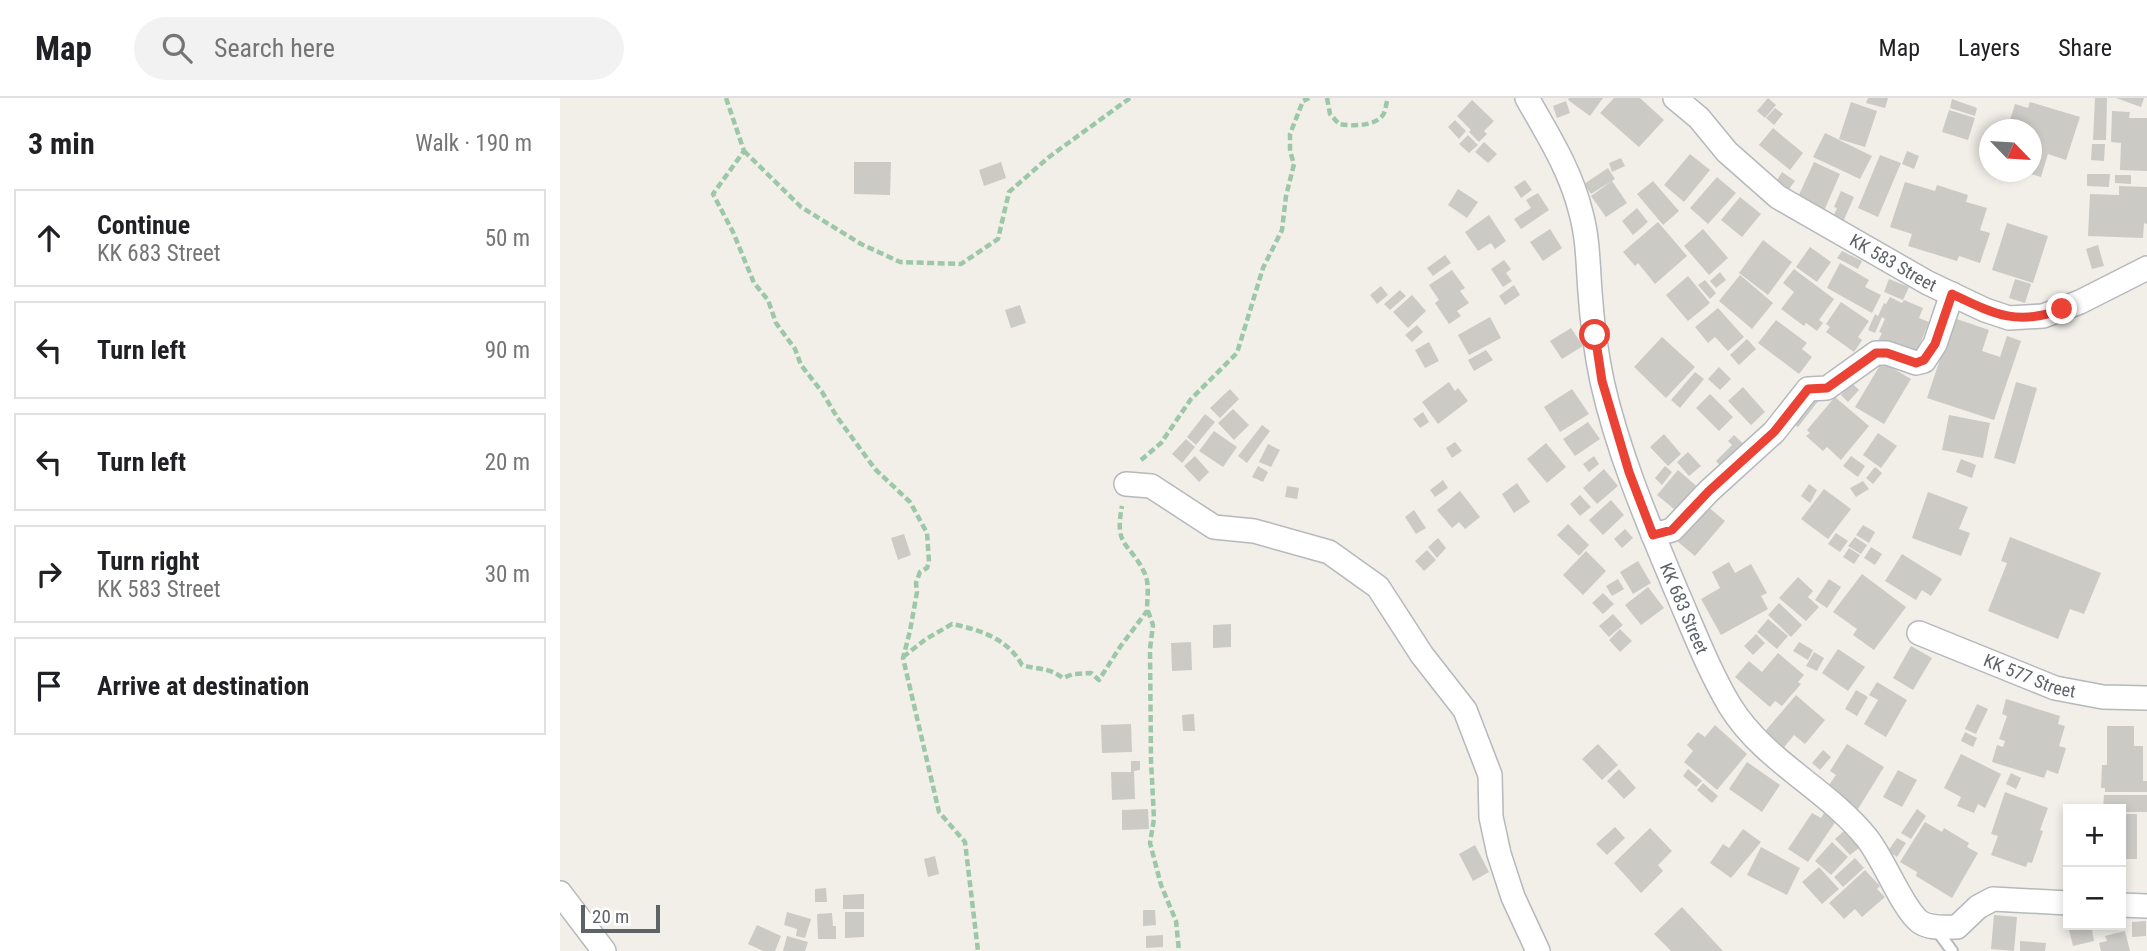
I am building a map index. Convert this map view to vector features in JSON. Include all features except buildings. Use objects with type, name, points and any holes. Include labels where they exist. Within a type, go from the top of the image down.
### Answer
[{"type":"street","name":"KK 683 Street","points":[[1527,98],[1562,159],[1581,212],[1602,381],[1629,472],[1709,668],[1745,729],[1845,814],[1875,849],[1910,910],[1920,922],[1934,927]]},
{"type":"street","name":"KK 583 Street","points":[[1675,98],[1699,118],[1727,152],[1778,197],[1928,283],[1985,310],[2009,318],[2043,317],[2080,302],[2147,268]]},
{"type":"street","points":[[1653,535],[1672,530],[1709,491],[1774,432],[1808,389],[1827,388],[1876,353],[1887,353],[1916,363],[1924,360],[1935,344],[1952,294]]},
{"type":"street","points":[[1126,484],[1151,486],[1214,527],[1254,530],[1329,552],[1378,587],[1422,655],[1465,710],[1490,775],[1491,817],[1499,854],[1513,897],[1538,951]]},
{"type":"street","name":"KK 577 Street","points":[[1919,633],[2055,688],[2103,697],[2147,698]]},
{"type":"street","points":[[560,892],[604,951]]},
{"type":"street","points":[[1934,927],[1956,927],[1978,907],[1993,899],[2063,903]]},
{"type":"street","points":[[2126,905],[2147,906]]},
{"type":"lane","name":"KK 683 Street","points":[[1934,927],[1952,951]]},
{"type":"path","points":[[726,98],[744,151],[801,207],[861,244],[900,262],[961,264],[998,239],[1009,191],[1049,157],[1130,98]]},
{"type":"path","points":[[1327,98],[1330,114],[1339,124],[1353,126],[1376,121],[1384,113],[1388,98]]},
{"type":"path","points":[[744,151],[713,194],[733,232],[754,283],[768,300],[776,323],[795,349],[801,365],[875,468],[910,502],[927,533],[929,562],[920,572],[916,583],[917,592],[903,658],[939,812],[965,842],[978,951]]},
{"type":"path","points":[[1147,611],[1153,625],[1150,649],[1154,819],[1150,843],[1161,885],[1176,921],[1179,951]]},
{"type":"route","points":[[1595,335],[1602,381],[1629,472],[1653,535],[1672,530],[1709,491],[1774,432],[1808,389],[1827,388],[1876,353],[1887,353],[1916,363],[1924,360],[1935,344],[1952,294],[2009,318],[2043,317],[2062,309]]}]
